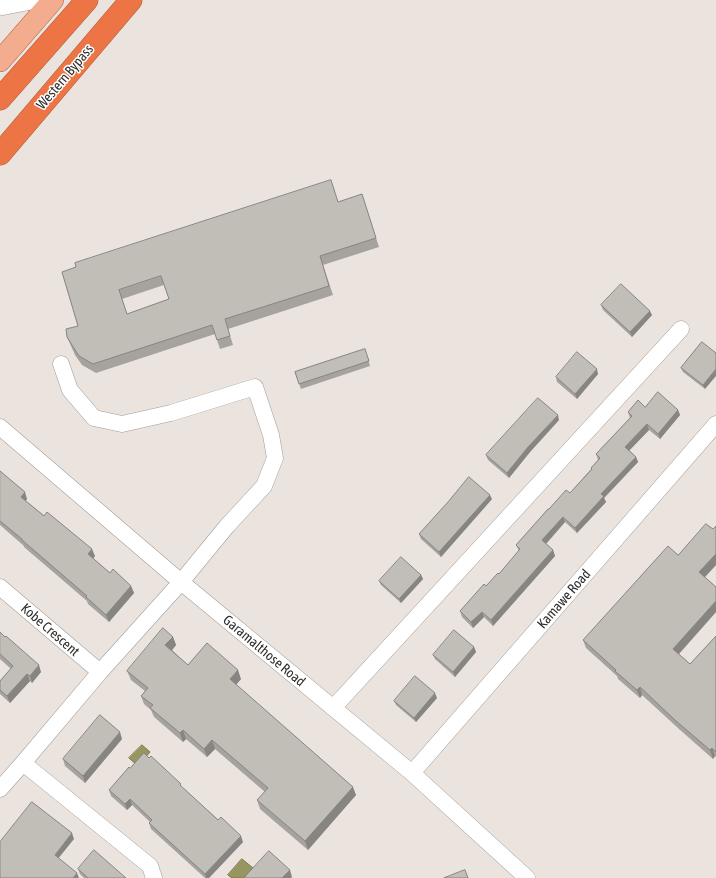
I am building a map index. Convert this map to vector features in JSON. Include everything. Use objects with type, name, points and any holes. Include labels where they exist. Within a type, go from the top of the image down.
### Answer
[{"type":"highway","points":[[0,99],[87,0]]},
{"type":"highway","name":"Western Bypass","points":[[0,154],[131,0]]},
{"type":"main road","points":[[0,61],[53,0]]},
{"type":"street","points":[[0,5],[4,7],[39,0]]},
{"type":"street","points":[[333,708],[681,329]]},
{"type":"street","points":[[0,789],[24,763],[100,672],[181,582],[227,526],[264,486],[275,458],[271,435],[255,387],[171,413],[122,424],[94,418],[70,390],[61,364]]},
{"type":"street","name":"Kamawe Road","points":[[412,774],[716,424]]},
{"type":"street","name":"Garamalthose Road","points":[[0,427],[181,582],[412,774],[527,878]]},
{"type":"street","name":"Kobe Crescent","points":[[0,587],[100,672]]},
{"type":"street","points":[[24,763],[150,866],[154,878]]},
{"type":"shaded area","points":[[142,745],[150,752],[138,766],[129,758]]},
{"type":"shaded area","points":[[242,859],[253,868],[244,878],[232,878],[228,875]]},
{"type":"building","points":[[331,180],[338,202],[362,194],[376,238],[320,256],[329,286],[225,319],[230,336],[217,340],[212,325],[93,364],[79,356],[67,337],[66,329],[78,326],[62,272],[76,267],[75,263]],"holes":[[[161,276],[169,299],[127,314],[119,290]]]},
{"type":"building","points":[[621,284],[650,311],[630,332],[601,305]]},
{"type":"building","points":[[702,342],[716,353],[716,369],[703,385],[681,368]]},
{"type":"building","points":[[365,349],[369,361],[299,384],[295,372]]},
{"type":"building","points":[[577,352],[597,369],[575,394],[556,377]]},
{"type":"building","points":[[658,392],[678,410],[658,434],[647,424],[625,447],[636,457],[601,494],[604,496],[575,528],[563,517],[542,540],[553,550],[491,620],[482,612],[471,622],[460,611],[484,584],[486,586],[498,573],[499,574],[520,549],[516,545],[548,509],[566,490],[570,493],[592,469],[591,468],[600,458],[596,454],[632,416],[628,412],[638,400],[645,407]]},
{"type":"building","points":[[538,398],[558,415],[528,447],[507,473],[486,455]]},
{"type":"building","points":[[0,471],[25,492],[21,497],[44,516],[47,512],[92,549],[88,554],[110,573],[113,569],[131,586],[106,615],[86,597],[87,596],[0,521]]},
{"type":"building","points":[[469,477],[490,495],[439,552],[419,534]]},
{"type":"building","points":[[706,524],[713,529],[716,526],[716,554],[699,572],[716,587],[716,601],[673,649],[690,664],[716,636],[716,752],[712,748],[710,750],[676,721],[640,687],[637,690],[583,640],[668,546],[678,555]]},
{"type":"building","points":[[401,557],[421,575],[399,599],[379,581]]},
{"type":"building","points":[[163,628],[173,637],[165,645],[188,665],[207,643],[238,670],[230,679],[353,787],[305,841],[257,800],[268,788],[212,740],[204,749],[183,730],[180,733],[150,708],[153,705],[141,696],[148,688],[127,671]]},
{"type":"building","points":[[454,630],[474,647],[453,672],[433,655]]},
{"type":"building","points":[[0,632],[39,665],[30,676],[27,674],[7,696],[0,690],[0,681],[13,666],[0,654]]},
{"type":"building","points":[[415,676],[435,693],[414,718],[394,701]]},
{"type":"building","points":[[100,715],[120,732],[83,776],[63,759]]},
{"type":"building","points":[[144,753],[149,758],[151,756],[218,820],[221,817],[241,836],[205,874],[149,823],[152,820],[130,799],[125,804],[109,790],[129,767],[130,768]]},
{"type":"building","points":[[32,802],[72,833],[55,855],[77,873],[73,878],[0,878],[0,842]]},
{"type":"building","points":[[94,850],[126,878],[88,878],[78,869]]},
{"type":"building","points":[[269,851],[290,870],[282,878],[244,878]]},
{"type":"building","points":[[465,870],[468,878],[444,878]]}]
